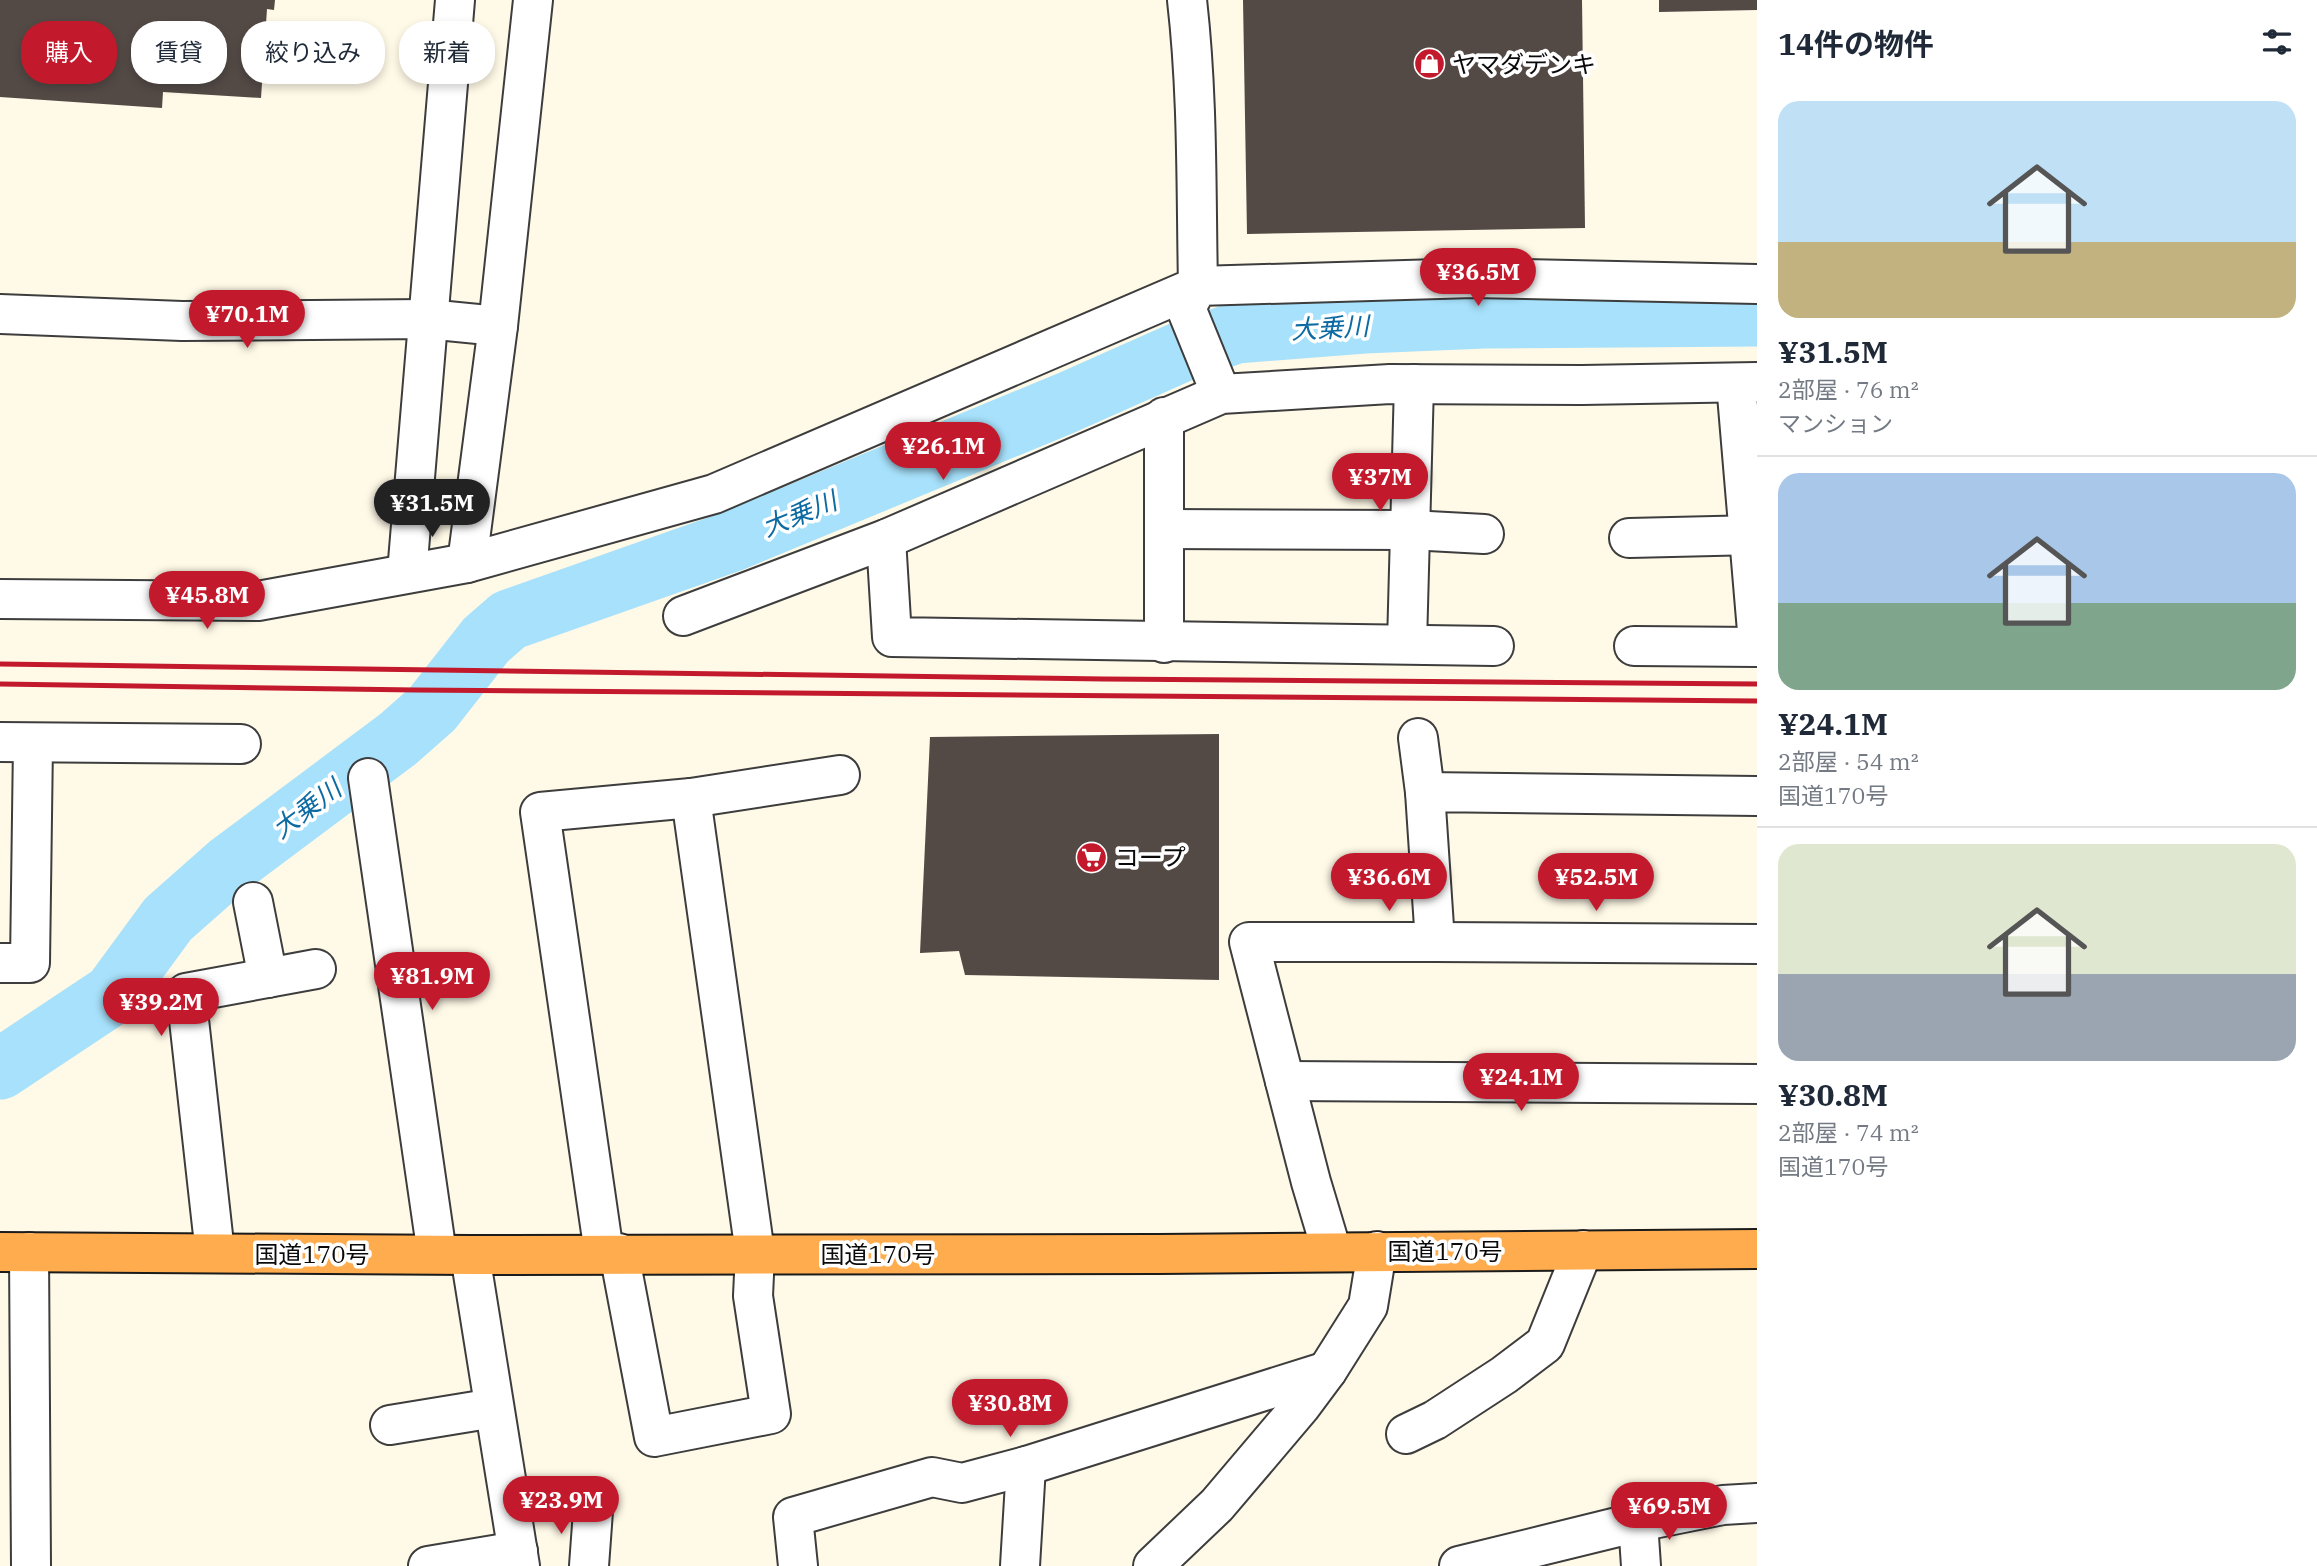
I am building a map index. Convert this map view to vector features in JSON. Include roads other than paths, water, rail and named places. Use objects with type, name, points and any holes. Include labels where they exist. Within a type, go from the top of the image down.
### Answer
[{"type":"highway","name":"国道170号","points":[[15,1252],[453,1254],[1757,1249]]},
{"type":"street","points":[[407,573],[455,0]]},
{"type":"street","points":[[467,563],[498,326],[533,0]]},
{"type":"street","points":[[1188,0],[1195,128],[1192,297],[1217,385]]},
{"type":"street","points":[[0,599],[258,601],[467,563],[713,495],[1192,297],[1473,278],[1757,284]]},
{"type":"street","points":[[0,314],[182,321],[427,319],[498,326]]},
{"type":"street","points":[[683,616],[886,539],[1164,417],[1217,385],[1747,383],[1757,631]]},
{"type":"street","points":[[1407,644],[1413,384]]},
{"type":"street","points":[[1164,417],[1164,643]]},
{"type":"street","points":[[1165,529],[1410,530],[1484,534]]},
{"type":"street","points":[[1629,538],[1754,535]]},
{"type":"street","points":[[886,539],[892,637],[1494,646]]},
{"type":"street","points":[[1634,646],[1757,647]]},
{"type":"street","points":[[1418,738],[1425,792],[1435,942]]},
{"type":"street","points":[[0,963],[30,963],[16,742],[241,744]]},
{"type":"street","points":[[691,798],[755,1253],[753,1296],[771,1414],[654,1437],[612,1253],[540,812],[691,798],[840,775]]},
{"type":"street","points":[[368,778],[453,1254],[494,1408],[519,1559],[428,1566]]},
{"type":"street","points":[[1425,792],[1757,796]]},
{"type":"street","points":[[253,902],[268,978]]},
{"type":"street","points":[[1332,1252],[1311,1182],[1249,942],[1757,944]]},
{"type":"street","points":[[215,1253],[186,993],[316,970]]},
{"type":"street","points":[[1285,1082],[1757,1084]]},
{"type":"street","points":[[1406,1434],[1435,1420],[1504,1375],[1545,1344],[1583,1250]]},
{"type":"street","points":[[1153,1566],[1217,1505],[1328,1371],[1368,1306],[1377,1251]]},
{"type":"street","points":[[15,1252],[15,1491],[31,1566]]},
{"type":"street","points":[[798,1566],[793,1517],[932,1477],[962,1483],[1026,1466],[1328,1371]]},
{"type":"street","points":[[390,1425],[494,1408]]},
{"type":"street","points":[[1020,1566],[1026,1466]]},
{"type":"street","points":[[1459,1566],[1638,1522],[1723,1505],[1757,1503]]},
{"type":"street","points":[[589,1566],[593,1511]]},
{"type":"street","points":[[1638,1522],[1641,1566]]},
{"type":"waterway","name":"大乗川","points":[[0,1069],[113,994],[168,919],[228,866],[398,739],[432,709],[486,640],[509,620],[730,542],[1066,403],[1183,351],[1236,333],[1364,323],[1484,318],[1757,316]]},
{"type":"railway","points":[[0,664],[1104,679],[1757,684]]},
{"type":"railway","points":[[0,684],[1757,701]]},
{"type":"place","name":"ヤマダデンキ","points":[[1429,64]]},
{"type":"place","name":"コープ","points":[[1092,857]]}]
